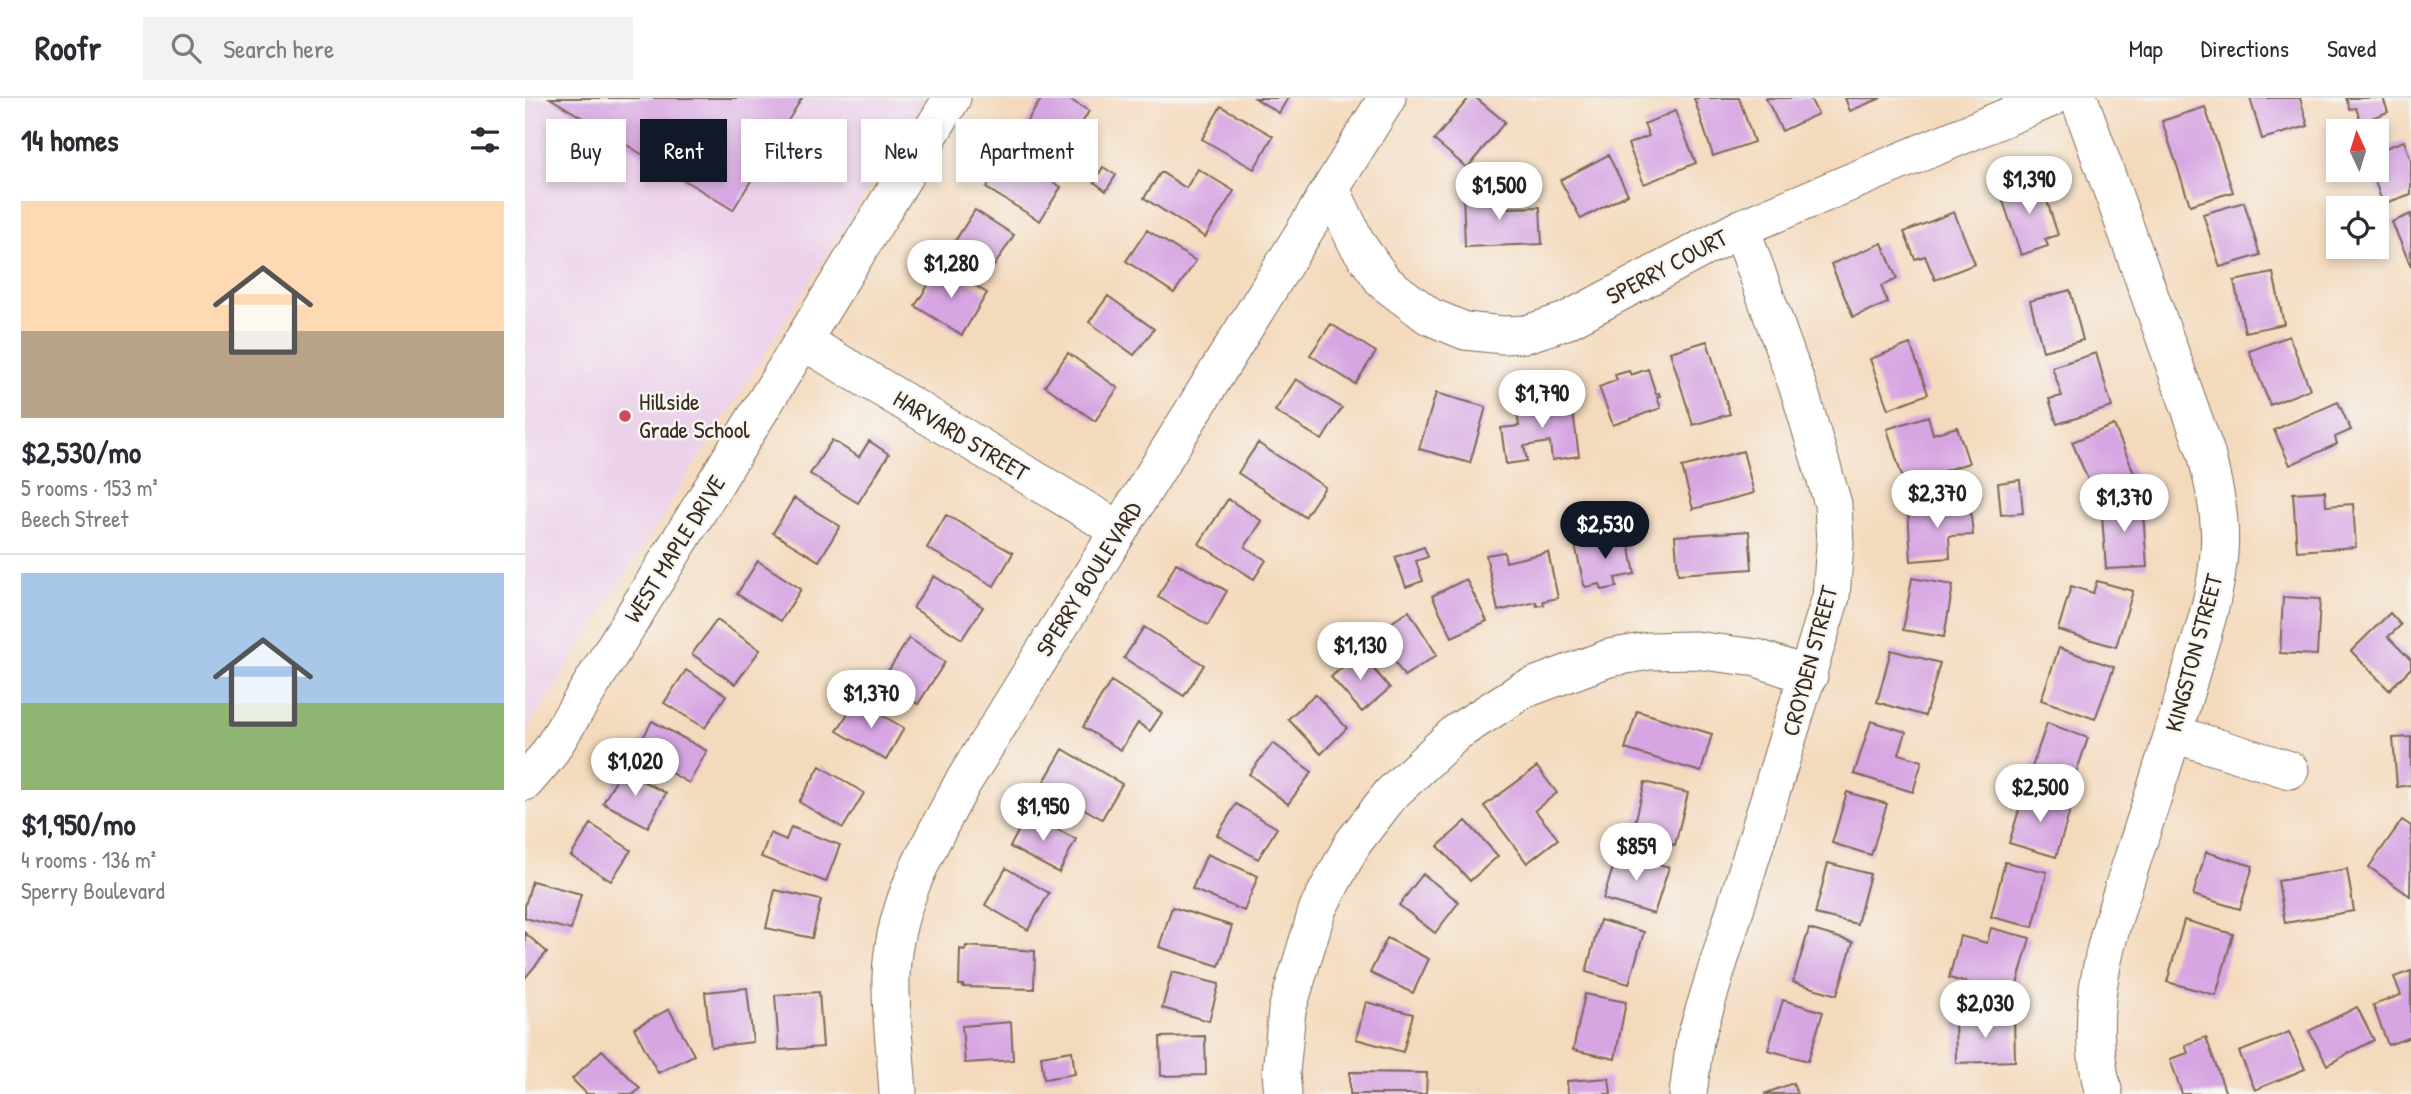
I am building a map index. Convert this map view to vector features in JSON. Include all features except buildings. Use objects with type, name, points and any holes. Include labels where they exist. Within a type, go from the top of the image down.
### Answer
[{"type":"street","name":"WEST MAPLE DRIVE","points":[[525,782],[548,755],[952,98]]},
{"type":"street","name":"SPERRY BOULEVARD","points":[[898,1094],[891,977],[896,930],[916,869],[962,784],[1387,98]]},
{"type":"street","name":"SPERRY COURT","points":[[1331,190],[1357,244],[1384,282],[1429,316],[1465,331],[1503,335],[1526,334],[1566,321],[1741,228],[2052,98]]},
{"type":"street","name":"KINGSTON STREET","points":[[2079,98],[2206,453],[2218,504],[2220,551],[2213,598],[2173,734],[2105,945],[2094,1010],[2099,1074],[2104,1094]]},
{"type":"street","name":"CROYDEN STREET","points":[[1688,1094],[1695,1040],[1809,676],[1831,597],[1835,544],[1832,504],[1801,396],[1741,228]]},
{"type":"street","name":"HARVARD STREET","points":[[803,341],[1119,530]]},
{"type":"street","points":[[1283,1094],[1281,1073],[1287,1010],[1318,908],[1353,842],[1391,794],[1457,732],[1523,690],[1609,658],[1649,651],[1695,650],[1744,657],[1809,676]]},
{"type":"street","points":[[2173,734],[2290,770]]},
{"type":"shaded area","name":"Hillside Grade School","points":[[525,98],[926,98],[913,119],[861,119],[861,182],[873,182],[525,734]]},
{"type":"place","name":"Hillside Grade School","points":[[625,416]]}]
